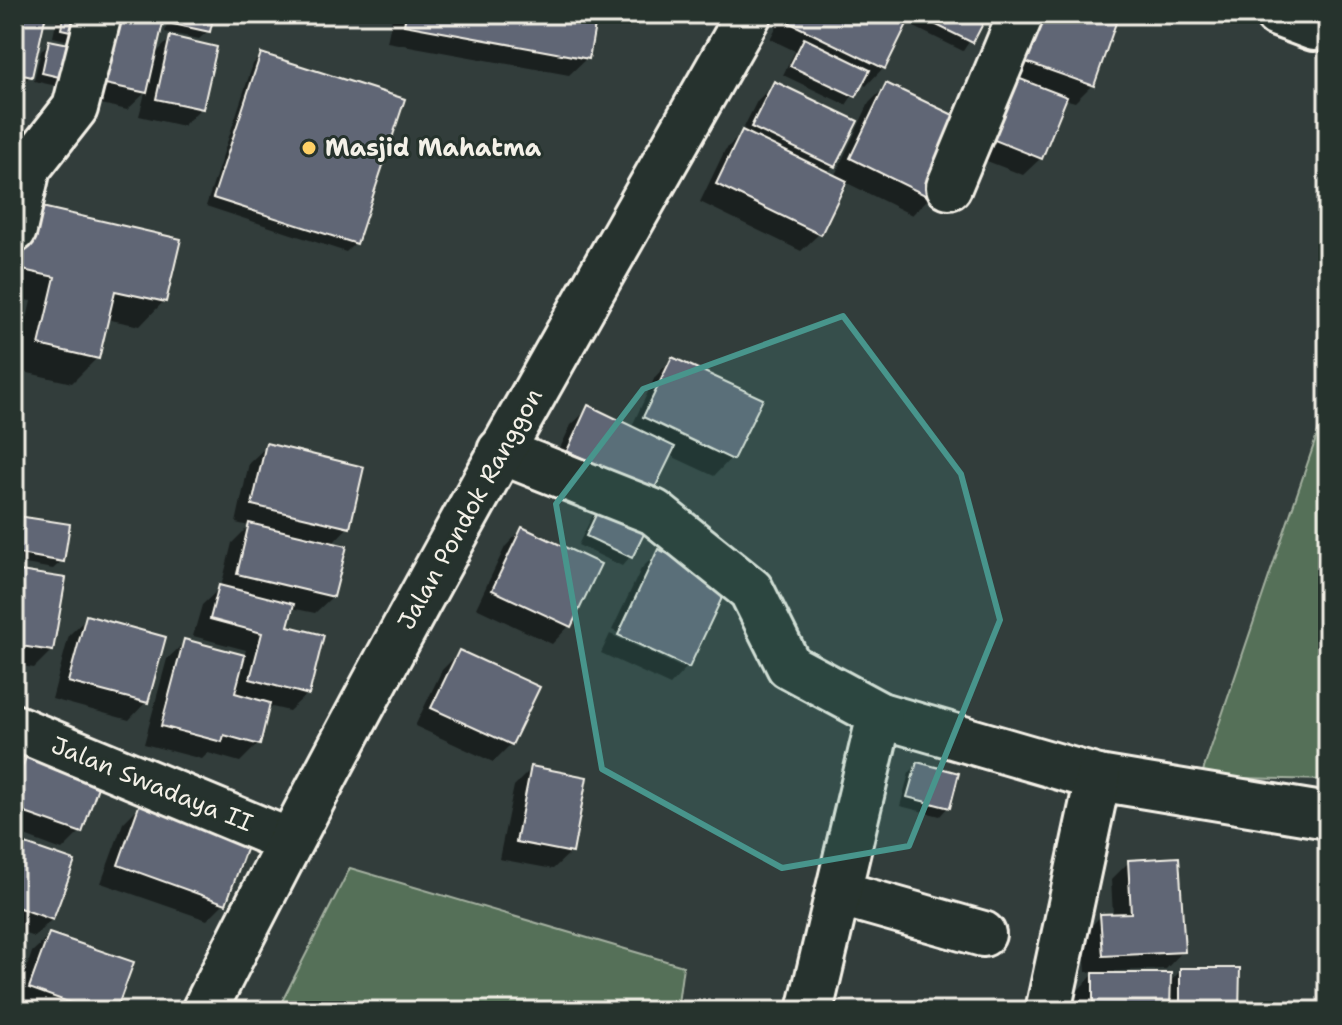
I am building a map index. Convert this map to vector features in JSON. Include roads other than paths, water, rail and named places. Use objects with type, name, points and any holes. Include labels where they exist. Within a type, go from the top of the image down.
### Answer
[{"type":"street","points":[[14,230],[21,166],[75,108],[99,14]]},
{"type":"street","name":"Jalan Pondok Ranggon","points":[[204,1011],[289,841],[500,451],[749,14]]},
{"type":"street","points":[[949,187],[1021,14]]},
{"type":"street","points":[[500,451],[654,512],[751,590],[789,666],[880,715],[1098,778],[1328,816]]},
{"type":"street","points":[[810,1011],[880,715]]},
{"type":"street","name":"Jalan Swadaya II","points":[[14,727],[289,841]]},
{"type":"street","points":[[1048,1011],[1098,778]]},
{"type":"street","points":[[838,893],[983,934]]},
{"type":"place","name":"Masjid Mahatma","points":[[309,148]]}]
